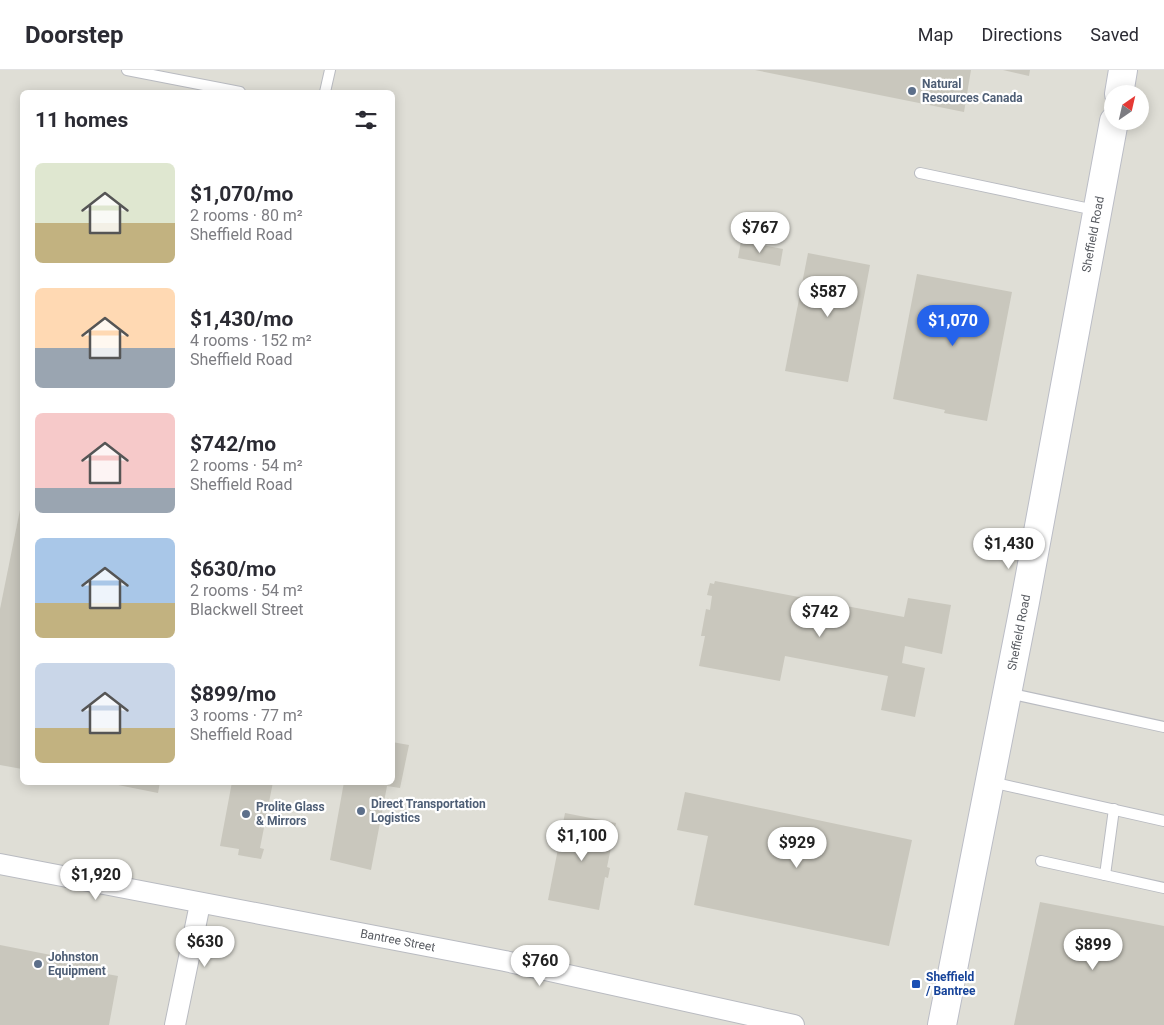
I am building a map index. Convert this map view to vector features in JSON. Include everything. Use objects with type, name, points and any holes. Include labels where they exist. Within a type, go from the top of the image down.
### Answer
[{"type":"street","points":[[1120,85],[1123,70]]},
{"type":"street","name":"Sheffield Road","points":[[942,1025],[1007,693],[1112,130]]},
{"type":"street","name":"Bantree Street","points":[[0,864],[505,962],[794,1025]]},
{"type":"street","points":[[176,1025],[200,904]]},
{"type":"lane","points":[[127,70],[230,90]]},
{"type":"lane","points":[[325,90],[330,70]]},
{"type":"lane","points":[[920,173],[1097,211]]},
{"type":"lane","points":[[1007,693],[1164,727]]},
{"type":"lane","points":[[990,781],[1163,819]]},
{"type":"lane","points":[[1105,875],[1114,809]]},
{"type":"lane","points":[[1042,861],[1164,888]]},
{"type":"shaded area","points":[[0,70],[1164,70],[1164,1025],[0,1025]]},
{"type":"building","name":"Natural Resources Canada","points":[[755,70],[971,70],[964,112]]},
{"type":"building","name":"Natural Resources Canada","points":[[1003,70],[1030,70],[1029,76]]},
{"type":"building","points":[[741,241],[783,249],[780,266],[738,258]]},
{"type":"building","points":[[808,253],[870,265],[848,382],[785,371]]},
{"type":"building","points":[[917,274],[1012,292],[987,421],[944,413],[945,410],[893,399]]},
{"type":"building","points":[[20,510],[20,769],[0,765],[0,609]]},
{"type":"building","points":[[715,581],[904,617],[908,598],[951,605],[942,654],[905,646],[902,663],[925,668],[915,717],[881,710],[888,676],[785,656],[780,681],[699,666],[705,636],[701,636],[706,609],[710,610],[712,596],[707,595],[710,583],[714,584]]},
{"type":"building","name":"Direct Transportation Logistics","points":[[395,743],[409,745],[400,788],[387,786],[371,870],[330,860],[343,785],[395,785]]},
{"type":"building","points":[[118,785],[159,785],[158,793]]},
{"type":"building","name":"Prolite Glass & Mirrors","points":[[231,785],[272,785],[260,848],[264,849],[261,859],[238,855],[239,849],[220,846]]},
{"type":"building","points":[[685,792],[912,840],[889,946],[694,905],[708,836],[677,830]]},
{"type":"building","points":[[565,813],[616,823],[607,867],[610,868],[608,878],[605,877],[599,910],[548,900]]},
{"type":"building","points":[[1040,902],[1164,926],[1164,1025],[1014,1025]]},
{"type":"building","points":[[0,945],[102,965],[107,974],[118,976],[109,1025],[0,1025]]},
{"type":"place","name":"Natural Resources Canada","points":[[912,91]]},
{"type":"place","name":"Direct Transportation Logistics","points":[[361,811]]},
{"type":"place","name":"Prolite Glass & Mirrors","points":[[246,814]]},
{"type":"place","name":"Johnston Equipment","points":[[38,964]]},
{"type":"place","name":"Sheffield / Bantree","points":[[916,984]]}]
